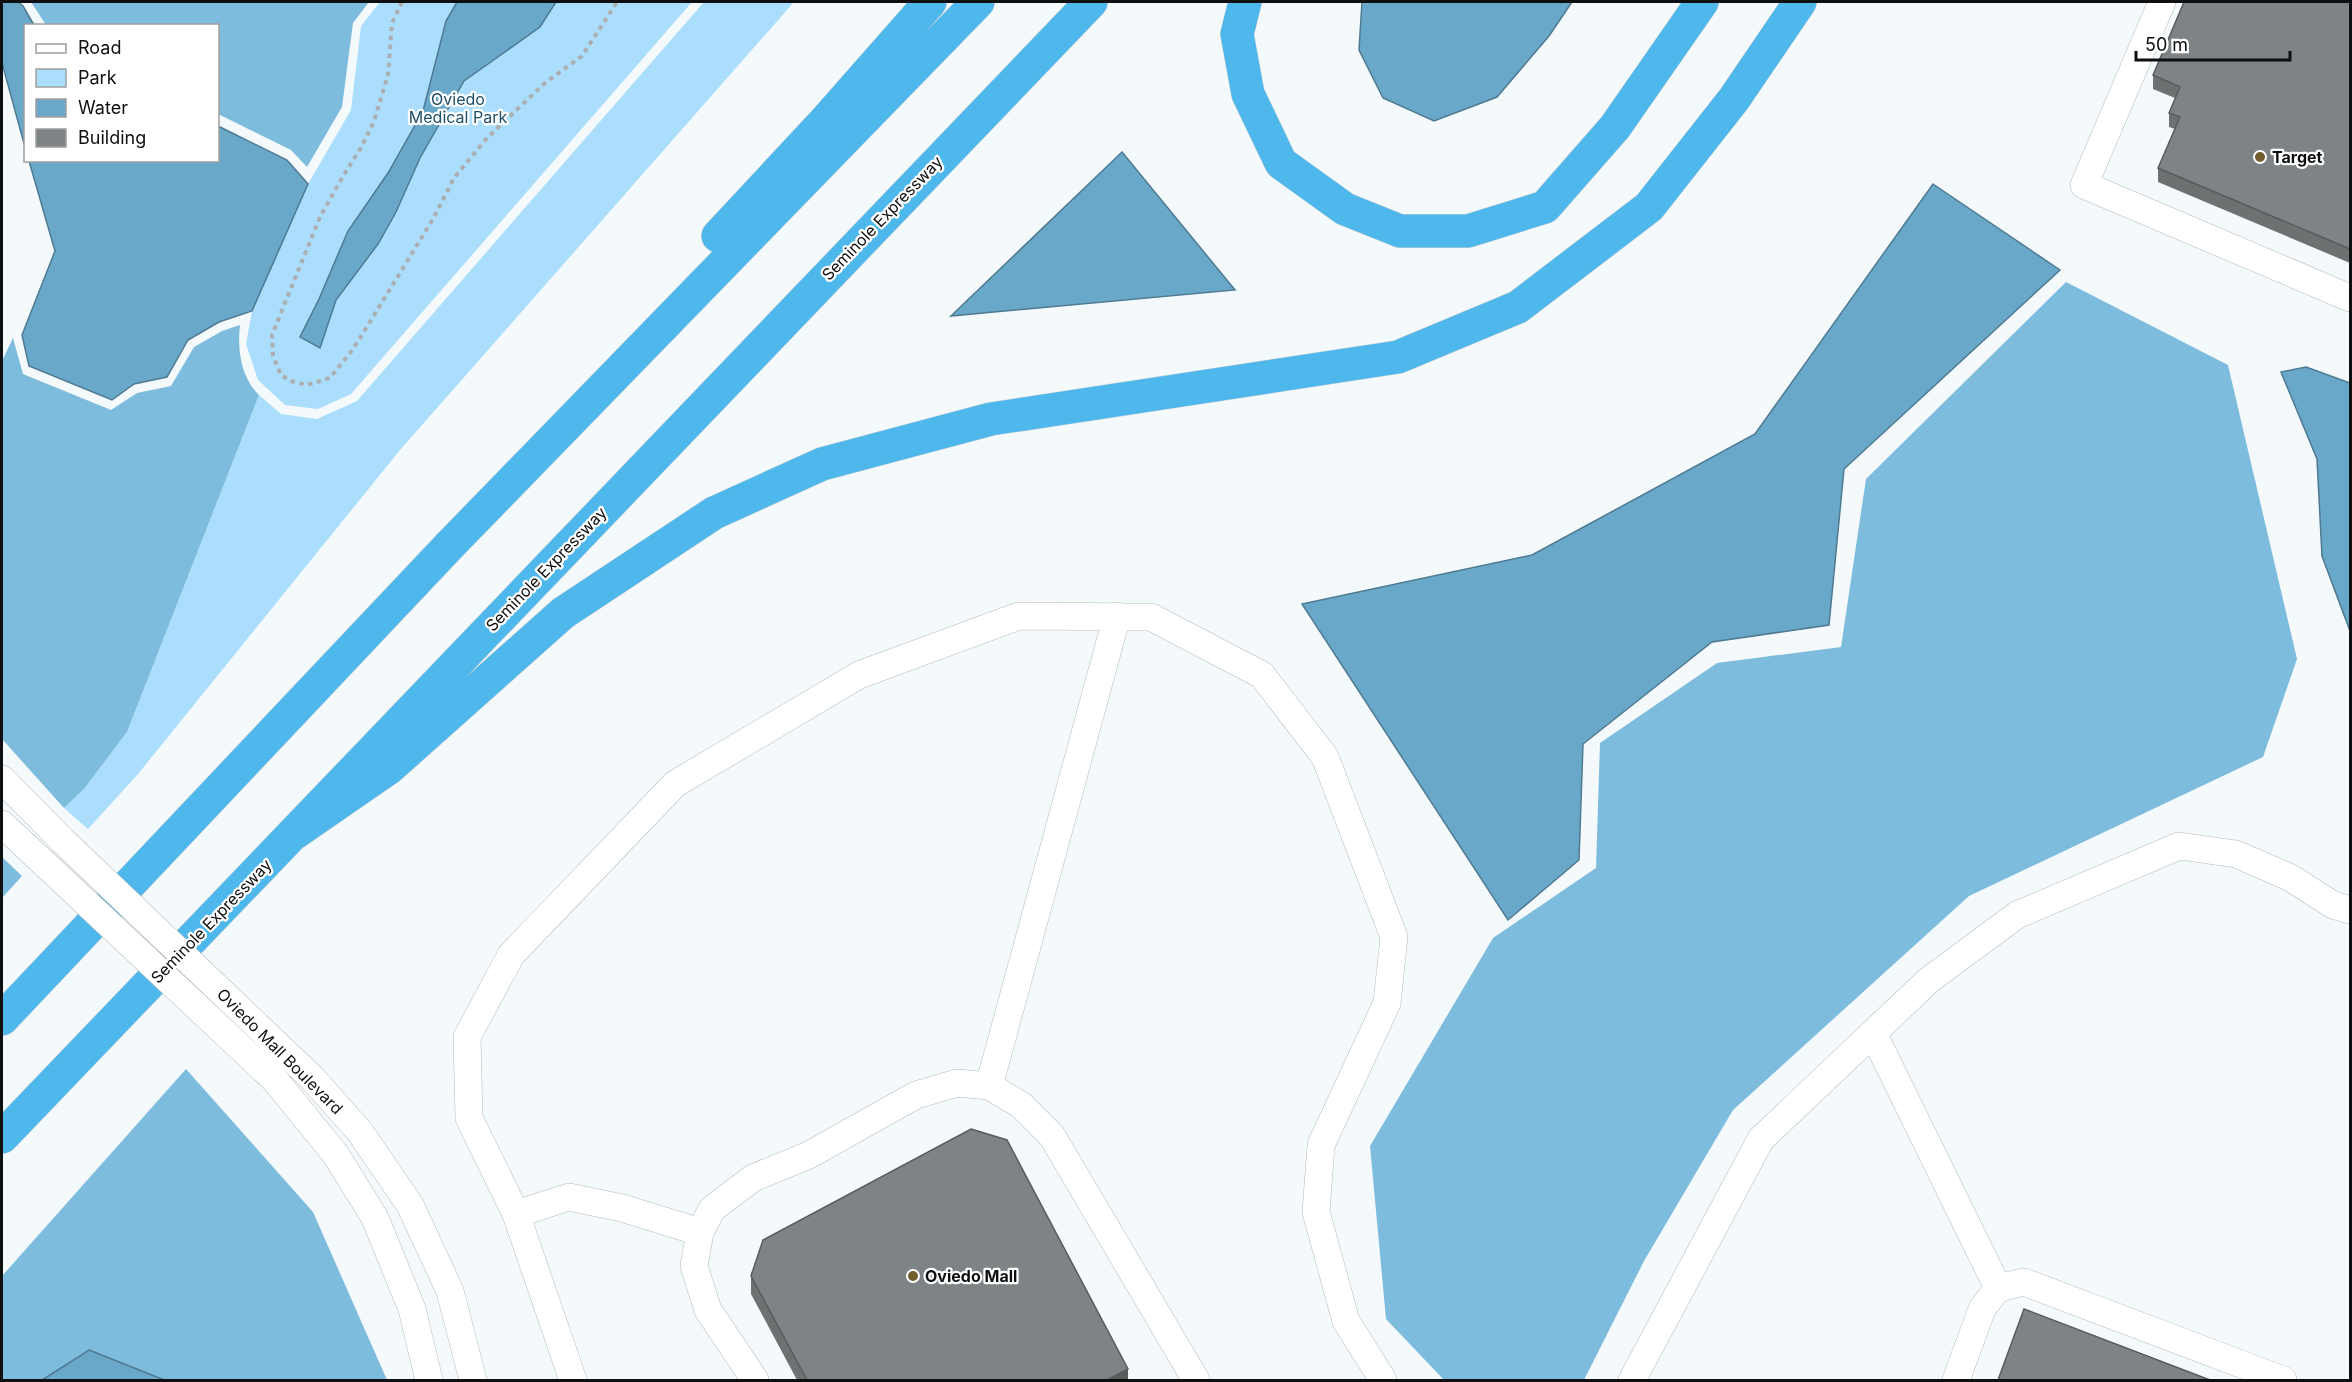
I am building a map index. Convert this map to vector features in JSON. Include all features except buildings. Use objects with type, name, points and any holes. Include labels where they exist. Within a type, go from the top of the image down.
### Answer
[{"type":"highway","points":[[449,546],[581,382],[827,119],[930,2]]},
{"type":"highway","points":[[2,1019],[449,546],[978,2]]},
{"type":"highway","name":"Seminole Expressway","points":[[2,1137],[287,842],[383,756],[1091,2]]},
{"type":"highway","points":[[1245,2],[1237,33],[1248,94],[1281,163],[1345,209],[1400,231],[1468,231],[1545,207],[1615,128],[1702,2]]},
{"type":"highway","points":[[383,756],[563,613],[714,513],[822,464],[991,419],[1398,357],[1518,307],[1649,207],[1734,99],[1800,2]]},
{"type":"street","points":[[2162,2],[2084,185],[2350,298]]},
{"type":"street","points":[[573,1380],[516,1214],[469,1118],[467,1036],[511,955],[675,784],[859,675],[1018,616],[1117,616],[1151,617],[1262,675],[1325,757],[1394,937],[1387,1003],[1321,1145],[1316,1212],[1346,1321],[1383,1380]]},
{"type":"street","points":[[989,1086],[1117,616]]},
{"type":"street","name":"Oviedo Mall Boulevard","points":[[2,779],[62,840],[312,1078],[360,1132],[410,1205],[450,1291],[472,1380]]},
{"type":"street","name":"Oviedo Mall Boulevard","points":[[2,824],[275,1080],[336,1155],[380,1228],[412,1309],[429,1380]]},
{"type":"street","points":[[1632,1380],[1761,1139],[1929,980],[2017,915],[2179,846],[2236,854],[2291,878],[2342,907],[2350,930]]},
{"type":"street","points":[[1873,1033],[1998,1288]]},
{"type":"street","points":[[756,1380],[708,1310],[694,1266],[700,1232],[712,1209],[753,1178],[809,1155],[916,1095],[957,1083],[989,1086],[1021,1105],[1052,1136],[1196,1380]]},
{"type":"street","points":[[516,1214],[569,1197],[622,1208],[700,1232]]},
{"type":"street","points":[[1956,1380],[1982,1308],[1998,1288],[2024,1282],[2283,1380]]},
{"type":"path","points":[[402,2],[392,23],[388,45],[388,75],[374,121],[320,217],[272,335],[273,356],[281,375],[291,381],[307,385],[330,378],[353,349],[376,312],[433,219],[454,178],[488,138],[537,91],[582,56],[594,41],[617,2]]},
{"type":"green space","name":"Oviedo Medical Park","points":[[380,2],[692,2],[351,394],[318,409],[285,405],[258,380],[246,344],[252,311],[308,184],[351,110],[361,26]]},
{"type":"green space","points":[[704,2],[794,2],[400,450],[138,774],[88,829],[64,808],[84,789],[127,732],[259,395],[281,414],[317,419],[357,401]]},
{"type":"shaded area","points":[[31,2],[369,2],[353,23],[342,107],[307,167],[291,150],[219,114],[219,24],[45,24]]},
{"type":"shaded area","points":[[2066,282],[2228,365],[2297,659],[2263,757],[1969,896],[1733,1110],[1644,1261],[1584,1380],[1444,1380],[1386,1319],[1370,1146],[1493,938],[1596,868],[1600,743],[1717,663],[1841,647],[1866,479]]},
{"type":"shaded area","points":[[240,325],[239,344],[244,372],[259,395],[127,732],[84,789],[64,808],[2,739],[2,361],[13,338],[23,374],[111,410],[137,393],[171,386],[194,347],[222,331]]},
{"type":"shaded area","points":[[2,857],[22,876],[2,898]]},
{"type":"shaded area","points":[[186,1069],[313,1212],[387,1380],[2,1380],[2,1276]]},
{"type":"water","points":[[2,2],[18,2],[33,24],[24,24],[24,143],[2,63]]},
{"type":"water","points":[[457,2],[556,2],[540,27],[464,81],[420,158],[396,212],[378,244],[336,300],[320,348],[300,337],[348,231],[388,173],[423,111],[446,21]]},
{"type":"water","points":[[1362,2],[1572,2],[1549,36],[1497,97],[1434,121],[1383,98],[1359,50]]},
{"type":"water","points":[[219,126],[287,160],[308,184],[252,311],[219,322],[188,340],[167,377],[134,384],[112,400],[29,366],[22,335],[55,251],[29,162],[219,162]]},
{"type":"water","points":[[1122,152],[1235,290],[951,316]]},
{"type":"water","points":[[1933,184],[2060,270],[1844,469],[1829,625],[1712,642],[1583,744],[1579,860],[1508,920],[1302,604],[1532,555],[1755,434]]},
{"type":"water","points":[[2306,367],[2350,383],[2350,631],[2322,556],[2317,459],[2281,372]]},
{"type":"water","points":[[89,1350],[162,1379],[162,1380],[42,1380]]},
{"type":"place","name":"Target","points":[[2260,157]]},
{"type":"place","name":"Oviedo Mall","points":[[913,1276]]}]
